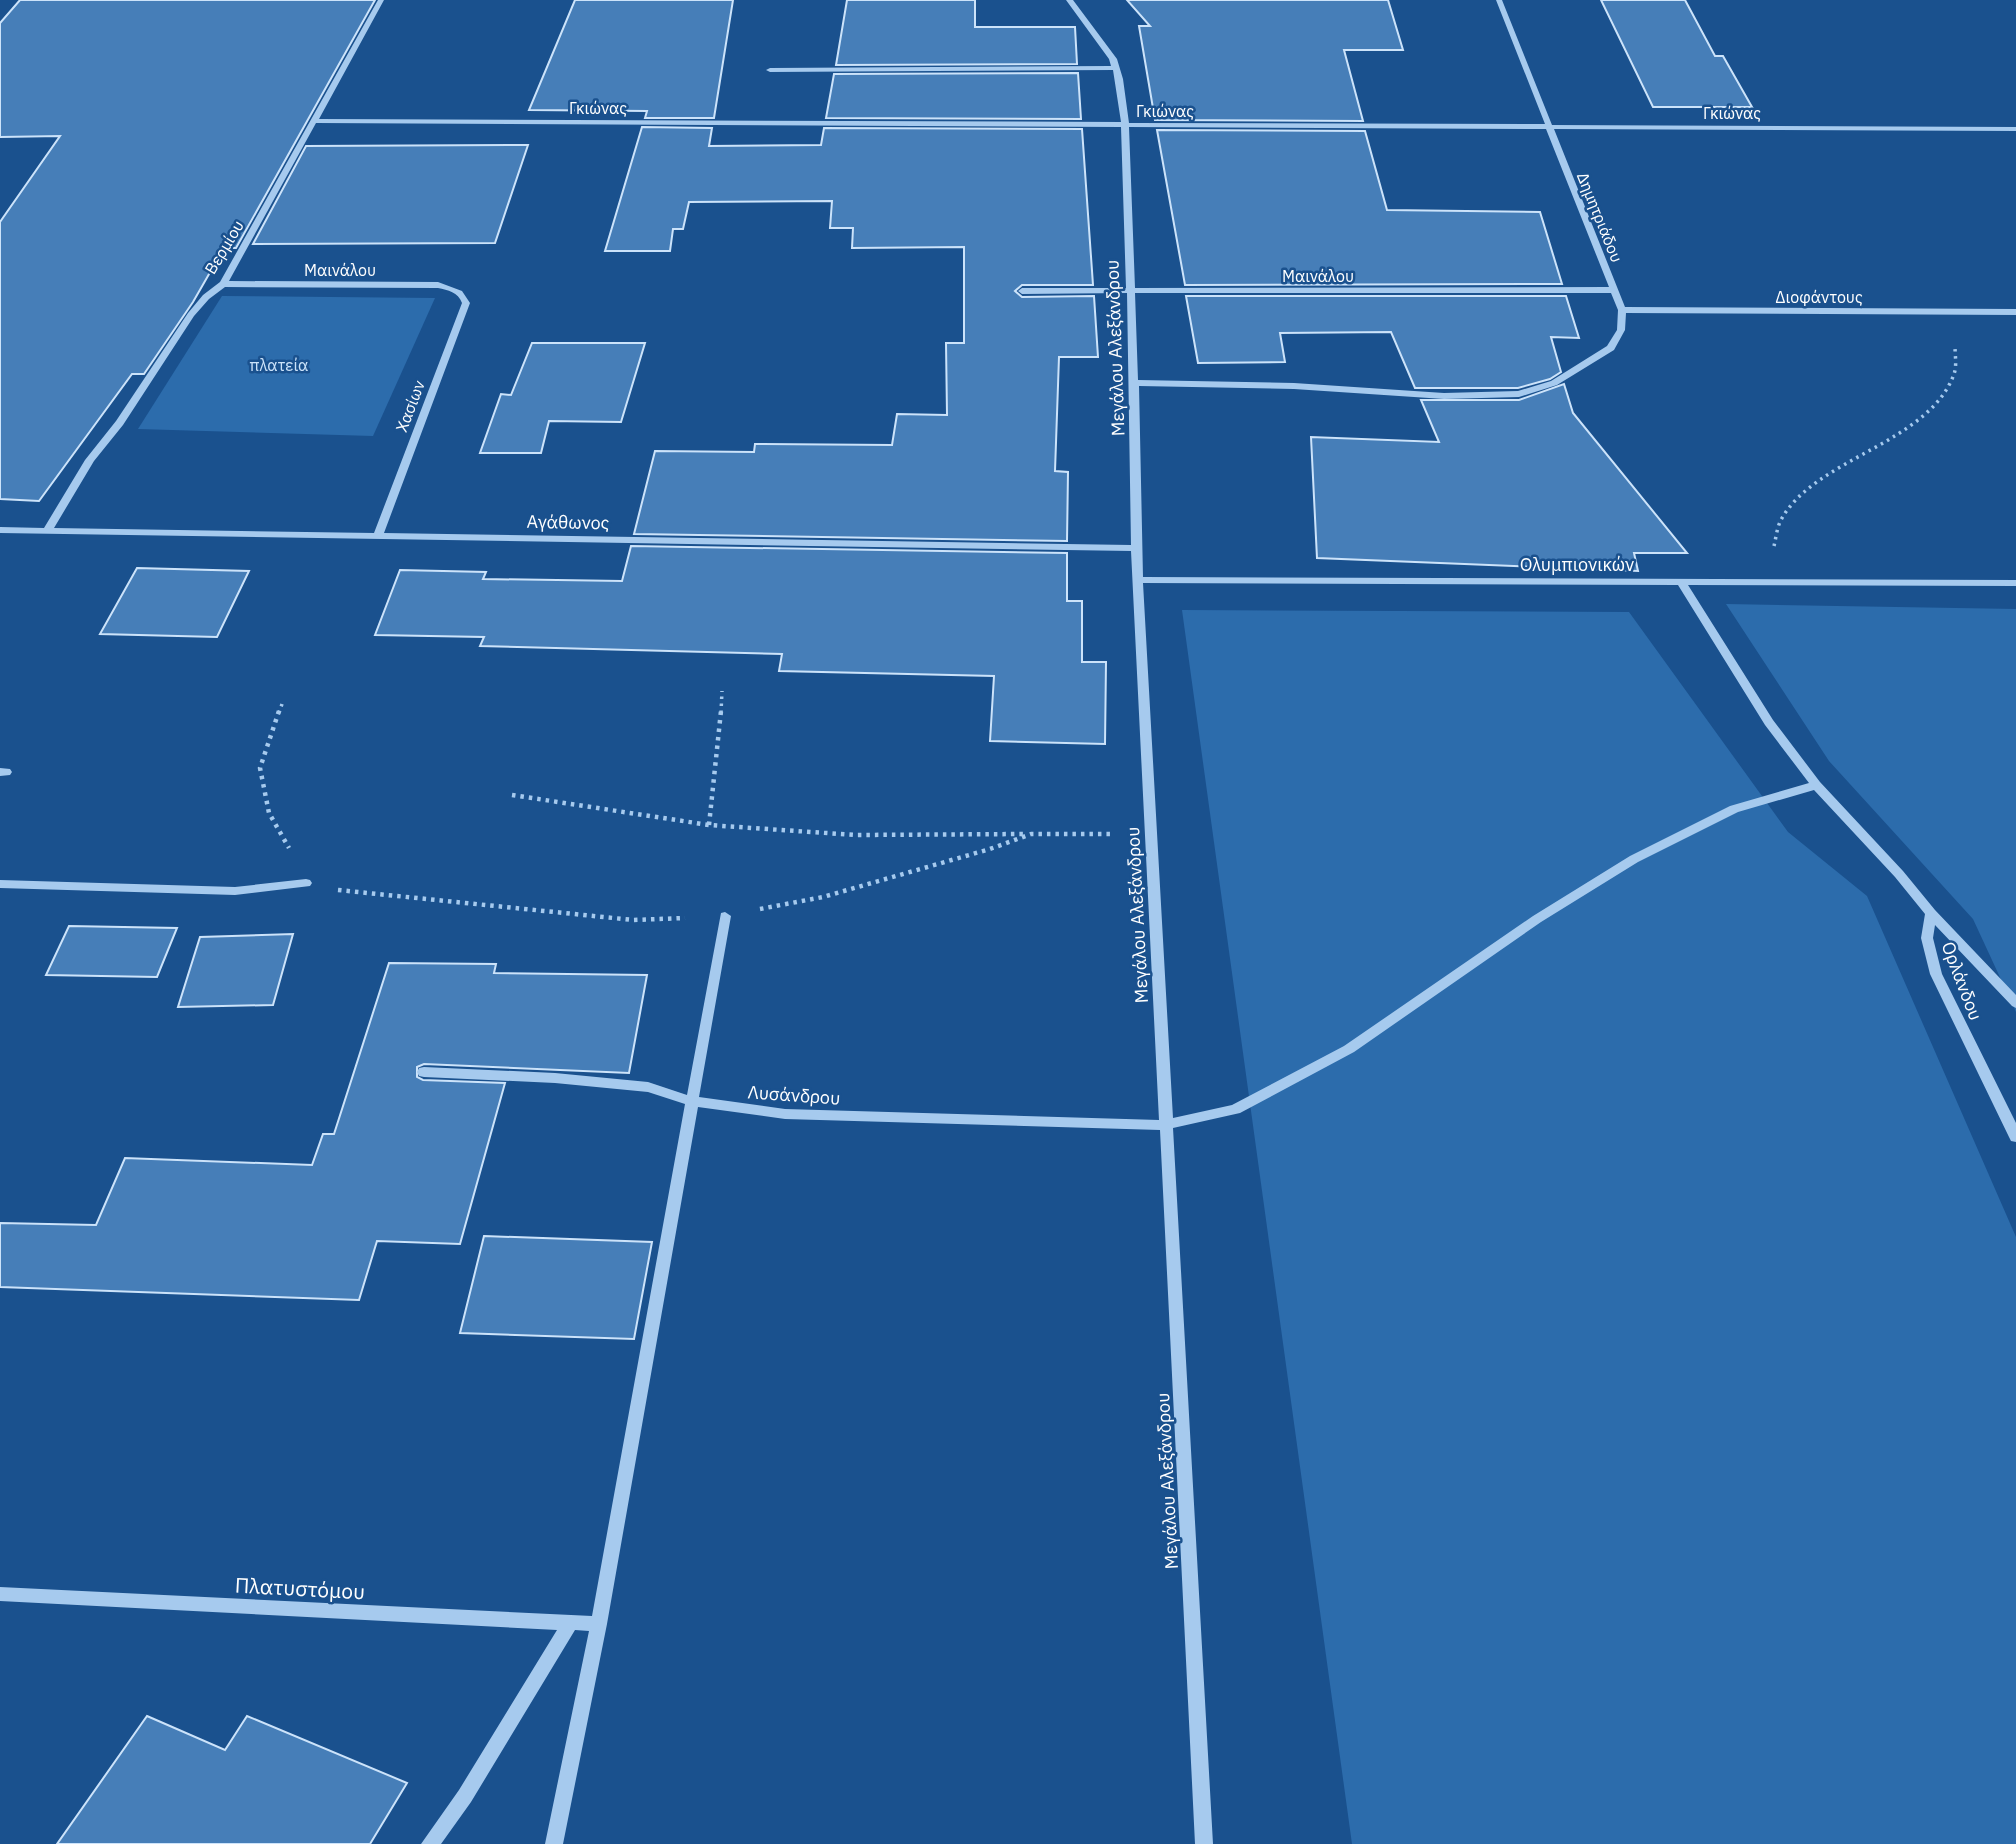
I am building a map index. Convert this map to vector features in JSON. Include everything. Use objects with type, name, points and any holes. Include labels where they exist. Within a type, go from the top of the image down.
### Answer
[{"type":"street","name":"Βερμίου","points":[[47,531],[90,460],[109,438],[191,315],[206,297],[223,284],[381,0]]},
{"type":"street","name":"Μεγάλου Αλεξάνδρου","points":[[1069,0],[1113,59],[1125,125],[1134,383],[1136,548],[1164,1125],[1204,1844]]},
{"type":"street","name":"Δημητριάδου","points":[[1499,0],[1622,310]]},
{"type":"street","points":[[770,70],[1116,68]]},
{"type":"street","name":"Γκιώνας","points":[[314,121],[2016,129]]},
{"type":"street","name":"Μαινάλου","points":[[223,284],[438,285],[457,290]]},
{"type":"street","name":"Χασίων","points":[[378,536],[466,303],[457,290]]},
{"type":"street","name":"Μαινάλου","points":[[1022,291],[1614,290]]},
{"type":"street","points":[[1134,383],[1294,386],[1444,396],[1519,394],[1554,383],[1611,348],[1621,330],[1622,310]]},
{"type":"street","name":"Διοφάντους","points":[[1622,310],[2016,312]]},
{"type":"street","name":"Αγάθωνος","points":[[0,530],[1136,548]]},
{"type":"street","name":"Ολυμπιονικών","points":[[1138,580],[2016,583]]},
{"type":"street","points":[[1681,582],[1754,698],[1816,785],[2016,1003]]},
{"type":"street","name":"Λυσάνδρου","points":[[424,1072],[555,1078],[648,1087],[691,1101],[797,1115],[1164,1125],[1235,1110],[1349,1049],[1537,919],[1634,859],[1734,809],[1816,785]]},
{"type":"street","points":[[0,884],[235,891],[306,883]]},
{"type":"street","name":"Ορλάνδου","points":[[1931,913],[1927,938],[1936,974],[2016,1137]]},
{"type":"street","points":[[554,1844],[599,1624],[725,916]]},
{"type":"street","name":"Πλατυστόμου","points":[[0,1594],[599,1624]]},
{"type":"street","points":[[430,1844],[465,1796],[570,1623]]},
{"type":"path","points":[[1775,582],[1773,536],[1785,509],[1828,475],[1909,428],[1936,403],[1954,373],[1956,311]]},
{"type":"path","points":[[709,825],[718,757],[722,691]]},
{"type":"path","points":[[282,705],[260,768],[270,813],[306,883],[352,893],[633,920],[725,916],[823,897],[990,849],[1031,834]]},
{"type":"path","points":[[512,794],[709,825],[868,835],[1151,834]]},
{"type":"green space","name":"πλατεία","points":[[222,296],[435,298],[373,436],[138,429]]},
{"type":"green space","points":[[1726,604],[2016,609],[2016,1012],[1973,919],[1829,761]]},
{"type":"green space","points":[[1182,610],[1629,612],[1788,832],[1867,896],[2016,1237],[2016,1844],[1352,1844]]},
{"type":"building","points":[[20,0],[375,0],[236,248],[224,248],[193,302],[144,374],[132,374],[39,501],[0,499],[0,222],[60,136],[0,137],[0,23]]},
{"type":"building","points":[[575,0],[733,0],[714,118],[645,118],[647,111],[529,110]]},
{"type":"building","points":[[847,0],[975,0],[975,27],[1075,27],[1077,64],[836,65]]},
{"type":"building","points":[[1127,0],[1388,0],[1403,50],[1344,50],[1363,121],[1155,120],[1139,26],[1150,26]]},
{"type":"building","points":[[1601,0],[1685,0],[1715,56],[1723,56],[1752,107],[1653,107]]},
{"type":"building","points":[[1078,73],[1081,119],[826,118],[834,74]]},
{"type":"building","points":[[642,127],[712,128],[709,146],[821,145],[824,128],[1082,129],[1093,285],[1022,285],[1015,291],[1022,297],[1094,296],[1098,357],[1059,357],[1055,471],[1068,472],[1067,541],[634,534],[655,451],[754,452],[755,444],[892,445],[897,414],[947,415],[946,343],[964,343],[964,247],[852,248],[853,228],[830,228],[832,201],[689,202],[683,229],[673,229],[670,251],[605,251]]},
{"type":"building","points":[[1157,130],[1365,131],[1387,210],[1540,212],[1562,284],[1185,285]]},
{"type":"building","points":[[528,145],[495,243],[253,244],[306,146]]},
{"type":"building","points":[[1186,296],[1566,296],[1579,338],[1551,337],[1561,372],[1550,379],[1518,388],[1415,388],[1391,332],[1280,333],[1285,362],[1198,363]]},
{"type":"building","points":[[532,343],[645,343],[621,422],[549,421],[541,453],[480,453],[501,394],[511,395]]},
{"type":"building","points":[[1564,384],[1573,413],[1687,553],[1634,553],[1638,571],[1317,558],[1311,437],[1439,442],[1421,400],[1519,400]]},
{"type":"building","points":[[631,546],[1067,553],[1067,601],[1082,601],[1082,662],[1106,662],[1105,744],[990,741],[994,676],[779,671],[782,654],[480,646],[484,637],[375,635],[400,570],[486,572],[483,579],[622,581]]},
{"type":"building","points":[[137,568],[249,571],[217,637],[100,634]]},
{"type":"building","points":[[69,926],[177,928],[157,977],[46,975]]},
{"type":"building","points":[[293,934],[273,1005],[178,1007],[200,937]]},
{"type":"building","points":[[389,963],[496,964],[494,973],[647,975],[629,1073],[424,1064],[417,1067],[417,1077],[423,1080],[505,1083],[460,1244],[377,1241],[359,1300],[0,1287],[0,1223],[96,1225],[125,1158],[312,1165],[323,1134],[334,1134]]},
{"type":"building","points":[[484,1236],[652,1242],[634,1339],[460,1333]]},
{"type":"building","points":[[147,1716],[225,1750],[247,1716],[407,1783],[370,1844],[57,1844]]}]
